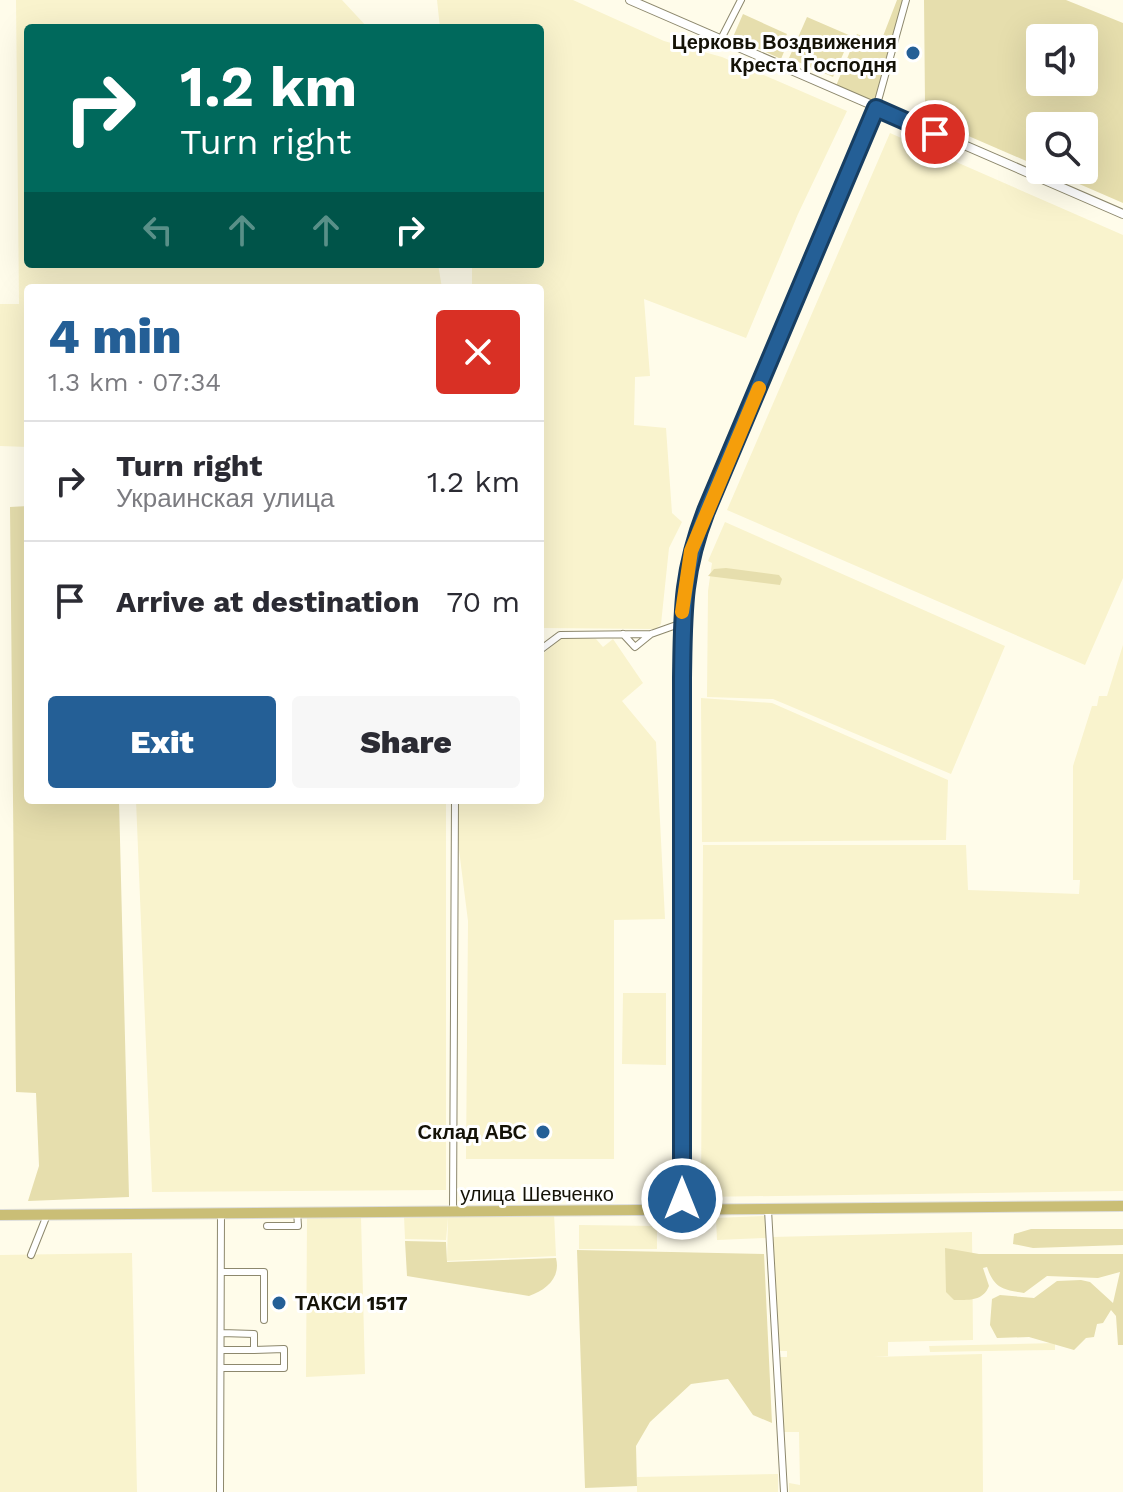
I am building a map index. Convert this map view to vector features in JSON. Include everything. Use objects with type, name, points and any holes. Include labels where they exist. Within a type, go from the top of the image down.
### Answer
[{"type":"highway","name":"улица Шевченко","points":[[0,1215],[1123,1206]]},
{"type":"street","points":[[630,0],[1123,214]]},
{"type":"street","points":[[657,0],[657,11]]},
{"type":"street","points":[[721,39],[741,0]]},
{"type":"street","points":[[682,1211],[682,594],[696,539],[876,108],[906,0]]},
{"type":"street","points":[[544,647],[560,635],[651,634],[682,623]]},
{"type":"street","points":[[623,634],[635,647],[651,634]]},
{"type":"street","points":[[453,1212],[455,804]]},
{"type":"street","points":[[768,1210],[784,1492]]},
{"type":"street","points":[[220,1492],[221,1211]]},
{"type":"street","points":[[267,1226],[298,1226],[297,1211]]},
{"type":"street","points":[[31,1255],[47,1215]]},
{"type":"street","points":[[222,1272],[264,1272],[264,1320]]},
{"type":"street","points":[[222,1333],[254,1334],[254,1350]]},
{"type":"street","points":[[222,1350],[284,1349],[284,1368],[222,1368]]},
{"type":"shaded area","points":[[16,0],[342,0],[364,24],[24,24],[24,268],[439,268],[441,284],[24,284],[24,447],[0,446],[0,304],[19,304]]},
{"type":"shaded area","points":[[437,0],[573,0],[664,41],[722,57],[847,111],[798,214],[746,338],[644,299],[650,376],[635,377],[634,425],[666,428],[672,513],[682,522],[669,548],[661,624],[656,629],[544,628],[544,284],[472,284],[472,268],[544,268],[544,24],[440,24]]},
{"type":"shaded area","points":[[897,0],[903,0],[875,102],[836,86],[857,34],[880,44]]},
{"type":"shaded area","points":[[924,0],[1066,0],[1123,23],[1123,203],[1079,184],[1098,184],[1098,112],[1026,112],[1026,161],[927,118],[931,106],[925,103]]},
{"type":"shaded area","points":[[743,14],[787,34],[784,40],[788,42],[781,59],[733,37]]},
{"type":"shaded area","points":[[807,17],[851,36],[833,77],[789,58]]},
{"type":"shaded area","points":[[890,133],[1123,235],[1123,578],[1085,665],[727,510]]},
{"type":"shaded area","points":[[24,506],[24,804],[119,804],[129,1197],[28,1201],[39,1166],[36,1093],[16,1092],[10,507]]},
{"type":"shaded area","points":[[725,522],[1005,646],[951,774],[773,699],[707,697],[708,591],[712,563],[708,561]]},
{"type":"shaded area","points":[[714,569],[779,575],[782,579],[780,585],[708,576]]},
{"type":"shaded area","points":[[563,637],[596,639],[603,647],[613,639],[643,683],[622,701],[656,742],[665,919],[614,920],[614,1159],[466,1159],[468,921],[458,842],[458,804],[544,804],[544,653]]},
{"type":"shaded area","points":[[1123,645],[1123,1191],[701,1197],[703,845],[966,845],[968,890],[1079,894],[1080,880],[1073,880],[1073,766],[1092,706],[1097,706],[1099,696],[1107,696]]},
{"type":"shaded area","points":[[701,698],[772,703],[948,780],[946,840],[702,842]]},
{"type":"shaded area","points":[[136,804],[446,804],[446,1190],[152,1192]]},
{"type":"shaded area","points":[[623,993],[666,993],[666,1065],[622,1064]]},
{"type":"shaded area","points":[[554,1213],[556,1256],[447,1261],[448,1218],[446,1240],[405,1239],[404,1216]]},
{"type":"shaded area","points":[[766,1216],[767,1238],[717,1240],[716,1218]]},
{"type":"shaded area","points":[[307,1217],[361,1217],[365,1374],[306,1377]]},
{"type":"shaded area","points":[[579,1225],[657,1226],[657,1249],[579,1249]]},
{"type":"shaded area","points":[[1031,1229],[1123,1229],[1123,1245],[1033,1248],[1013,1244],[1014,1234]]},
{"type":"shaded area","points":[[972,1232],[973,1340],[888,1342],[888,1356],[873,1357],[982,1354],[983,1492],[789,1492],[789,1483],[800,1485],[799,1432],[783,1432],[779,1357],[787,1357],[787,1351],[777,1351],[772,1237]]},
{"type":"shaded area","points":[[405,1241],[446,1242],[447,1262],[556,1258],[556,1272],[546,1287],[529,1296],[407,1276]]},
{"type":"shaded area","points":[[945,1248],[979,1254],[1123,1254],[1123,1345],[1118,1345],[1116,1316],[1111,1310],[1103,1323],[1097,1324],[1094,1337],[1086,1338],[1074,1350],[1029,1337],[997,1338],[990,1325],[992,1299],[1000,1295],[1034,1298],[1057,1281],[1090,1282],[1113,1303],[1120,1272],[1098,1278],[1047,1276],[1024,1293],[1000,1287],[987,1267],[983,1268],[989,1286],[983,1295],[971,1300],[954,1300],[946,1292]]},
{"type":"shaded area","points":[[577,1250],[764,1254],[772,1423],[753,1415],[728,1379],[691,1384],[650,1422],[636,1446],[637,1486],[585,1488]]},
{"type":"shaded area","points":[[132,1253],[137,1492],[0,1492],[0,1255]]},
{"type":"shaded area","points":[[1055,1343],[1055,1350],[930,1352],[929,1346]]},
{"type":"shaded area","points":[[778,1474],[778,1492],[637,1492],[637,1477]]},
{"type":"slow traffic","points":[[682,612],[682,594],[691,551],[759,388]]},
{"type":"place","name":"Церковь Воздвижения Креста Господня","points":[[913,53]]},
{"type":"place","name":"Склад АВС","points":[[543,1132]]},
{"type":"place","name":"ТАКСИ 1517","points":[[279,1303]]},
{"type":"route","points":[[682,1199],[682,594],[686,570],[706,511],[876,108],[935,134]]}]
